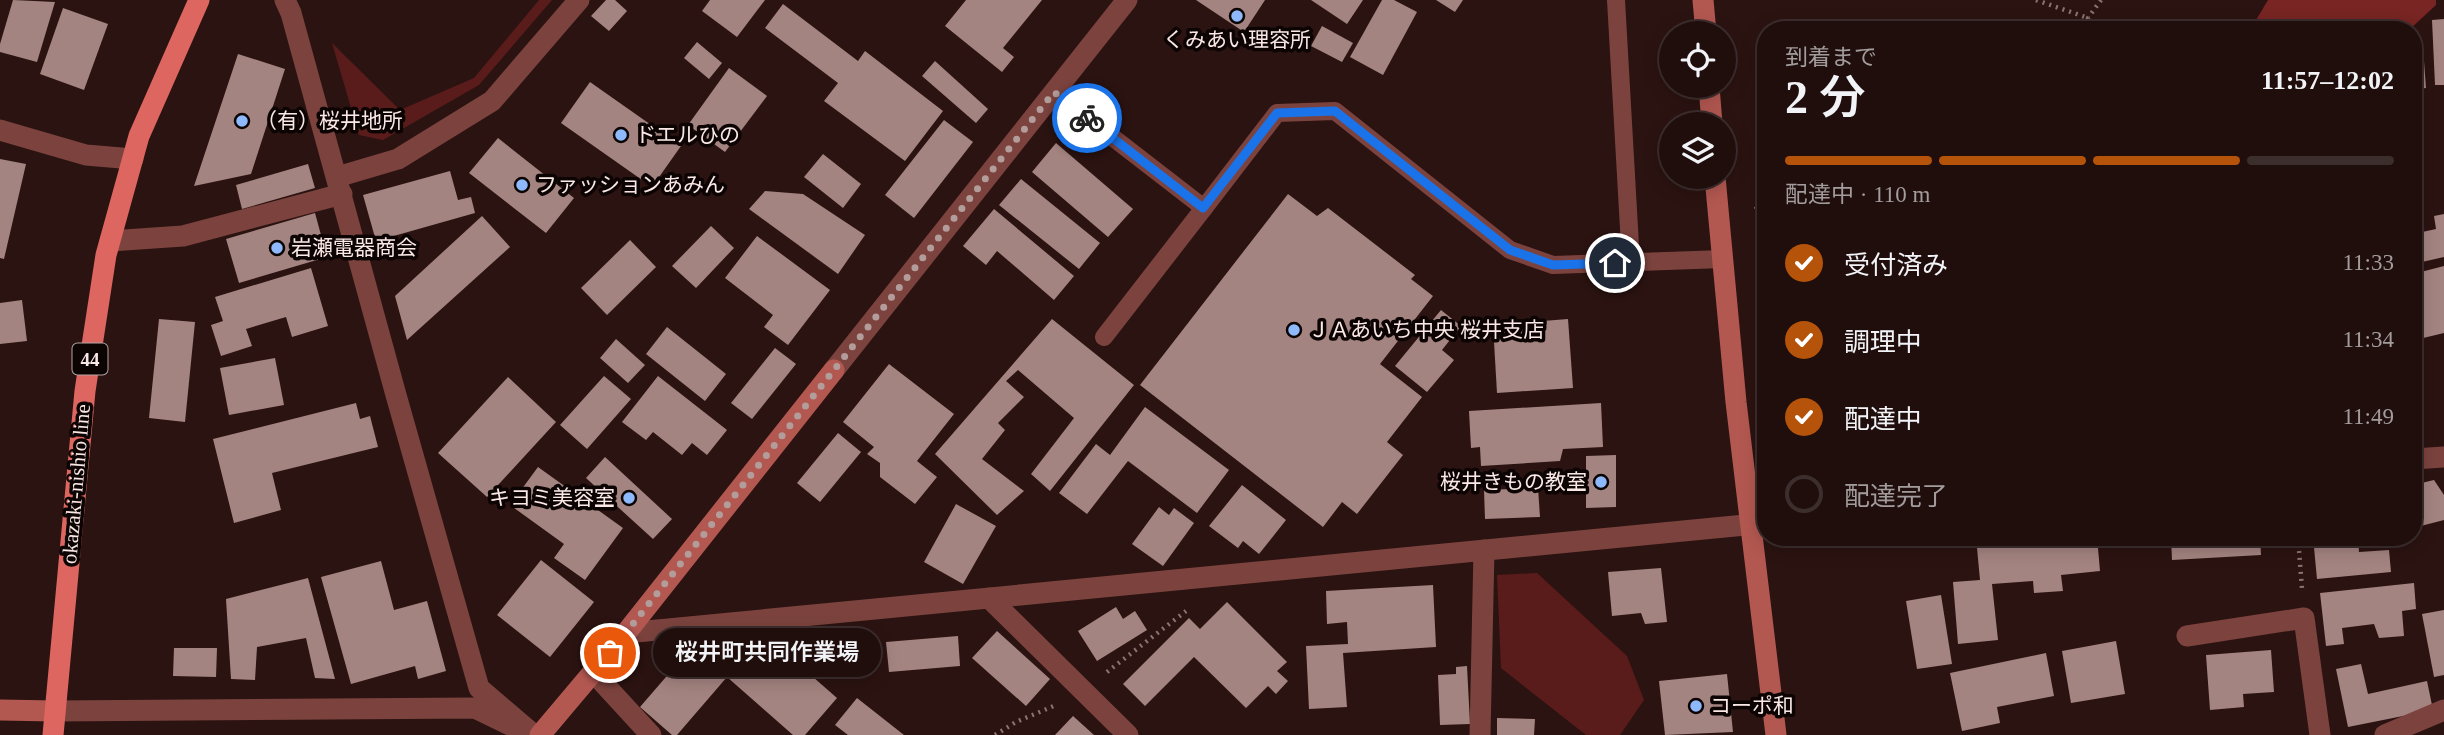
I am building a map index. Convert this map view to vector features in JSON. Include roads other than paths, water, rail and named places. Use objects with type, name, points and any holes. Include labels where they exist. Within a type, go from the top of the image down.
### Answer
[{"type":"main road","name":"okazaki-nishio line","points":[[53,735],[85,391],[106,255],[139,136],[199,0]]},
{"type":"street","points":[[285,0],[340,185],[479,688],[533,735]]},
{"type":"street","points":[[110,241],[183,236],[340,185],[398,159],[492,100],[579,0]]},
{"type":"street","points":[[540,735],[626,633],[1127,0]]},
{"type":"street","points":[[1703,0],[1705,21]]},
{"type":"street","points":[[0,130],[86,155],[133,159]]},
{"type":"street","points":[[1716,189],[1736,402],[1757,513]]},
{"type":"street","points":[[2422,458],[2444,457]]},
{"type":"street","points":[[626,633],[1757,524]]},
{"type":"street","points":[[1761,546],[1776,735]]},
{"type":"street","points":[[1480,735],[1484,550]]},
{"type":"street","points":[[989,598],[1128,735]]},
{"type":"street","points":[[2187,636],[2304,618],[2320,735]]},
{"type":"street","points":[[593,672],[651,735]]},
{"type":"street","points":[[0,710],[475,708],[533,735]]},
{"type":"street","points":[[2385,735],[2444,710]]},
{"type":"lane","points":[[1616,0],[1631,263]]},
{"type":"lane","points":[[1054,92],[1203,208]]},
{"type":"lane","points":[[1104,337],[1277,113],[1335,111],[1510,250],[1553,265],[1723,259]]},
{"type":"place","name":"くみあい理容所","points":[[1237,16]]},
{"type":"place","name":"（有）桜井地所","points":[[242,121]]},
{"type":"place","name":"ドエルひの","points":[[621,135]]},
{"type":"place","name":"ファッションあみん","points":[[522,185]]},
{"type":"place","name":"岩瀬電器商会","points":[[277,248]]},
{"type":"place","name":"ＪＡあいち中央 桜井支店","points":[[1294,330]]},
{"type":"place","name":"桜井きもの教室","points":[[1601,482]]},
{"type":"place","name":"キヨミ美容室","points":[[629,498]]},
{"type":"place","name":"桜井町共同作業場","points":[[610,653]]},
{"type":"place","name":"コーポ和","points":[[1696,706]]}]
